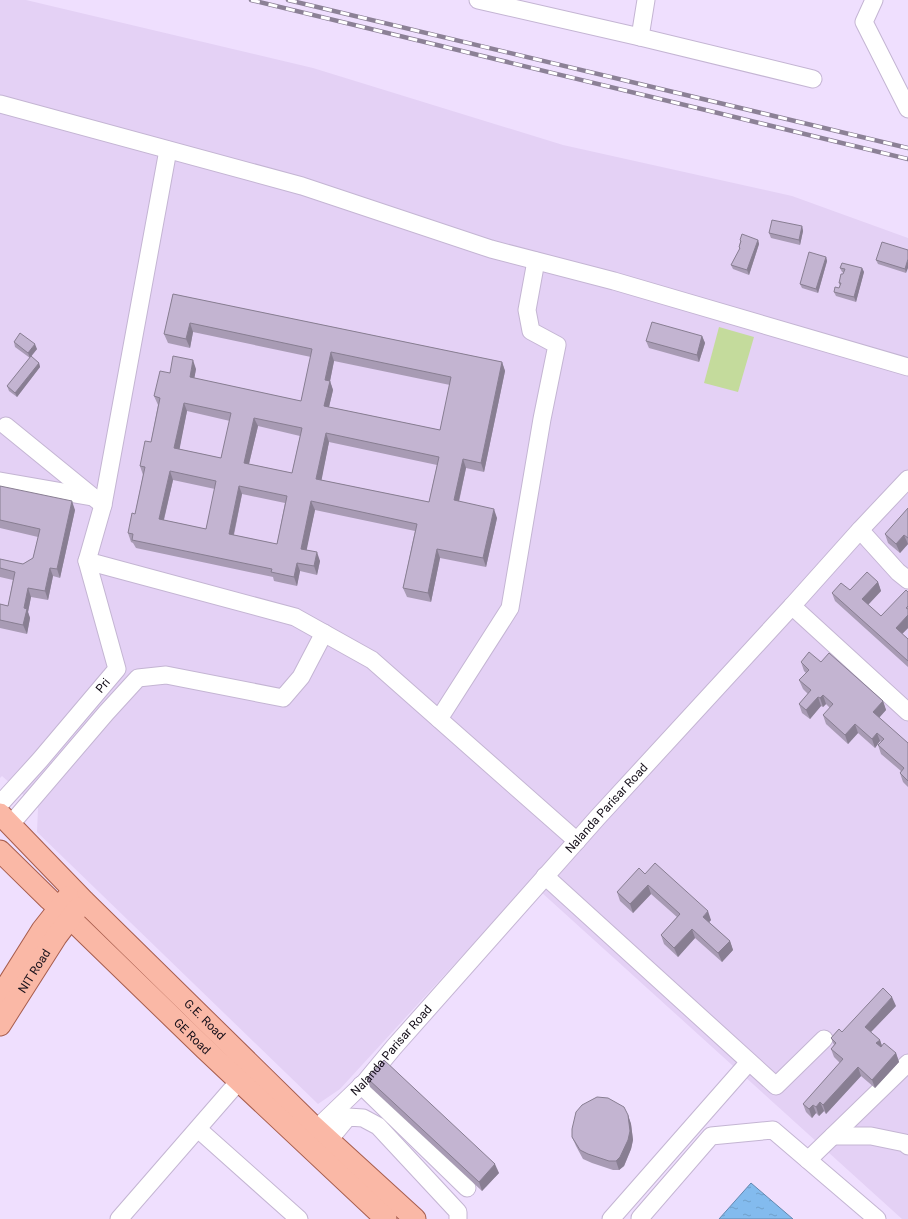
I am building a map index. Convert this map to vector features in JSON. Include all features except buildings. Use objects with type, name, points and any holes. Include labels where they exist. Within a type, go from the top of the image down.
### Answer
[{"type":"main road","name":"G.E. Road","points":[[4,824],[322,1135],[415,1219]]},
{"type":"main road","name":"GE Road","points":[[0,851],[239,1081],[386,1219]]},
{"type":"main road","points":[[64,913],[79,896]]},
{"type":"main road","name":"NIT Road","points":[[0,997],[42,930],[64,913]]},
{"type":"main road","name":"NIT Road","points":[[0,1025],[56,936],[64,913]]},
{"type":"street","points":[[478,0],[813,79]]},
{"type":"street","points":[[640,37],[646,0]]},
{"type":"street","points":[[874,0],[864,22],[908,109]]},
{"type":"street","points":[[0,104],[302,186],[491,249],[614,282],[908,367]]},
{"type":"street","points":[[168,150],[87,560],[295,616],[372,660],[577,841]]},
{"type":"street","points":[[439,719],[510,608],[542,419],[557,345],[532,331],[527,310],[536,261]]},
{"type":"street","points":[[6,426],[99,502]]},
{"type":"street","name":"Nalanda Parisar Road","points":[[322,1135],[361,1086],[545,876],[860,530],[908,480]]},
{"type":"street","points":[[0,481],[99,502]]},
{"type":"street","points":[[860,530],[898,572],[908,580]]},
{"type":"street","name":"Pri","points":[[0,804],[117,669],[87,560]]},
{"type":"street","points":[[792,606],[908,712]]},
{"type":"street","points":[[117,669],[138,678],[166,675],[283,698],[301,677],[324,633]]},
{"type":"street","points":[[4,824],[138,678]]},
{"type":"street","points":[[545,876],[776,1086],[824,1040]]},
{"type":"street","points":[[611,1219],[619,1201],[749,1062]]},
{"type":"street","points":[[808,1160],[908,1063]]},
{"type":"street","points":[[119,1219],[239,1081]]},
{"type":"street","points":[[361,1086],[467,1188]]},
{"type":"street","points":[[322,1135],[348,1117],[363,1118],[378,1126],[458,1212],[458,1219]]},
{"type":"street","points":[[198,1129],[299,1219]]},
{"type":"street","points":[[619,1201],[641,1218],[711,1136],[773,1130],[877,1219]]},
{"type":"street","points":[[833,1136],[871,1136],[905,1143],[908,1146]]},
{"type":"shaded area","points":[[0,0],[26,0],[313,68],[563,145],[792,196],[908,238],[908,1219],[902,1219],[530,882],[340,1089],[318,1104],[37,832],[38,808],[2,776],[0,778]]},
{"type":"green space","points":[[719,327],[754,337],[738,392],[704,383]]},
{"type":"water","points":[[751,1183],[793,1219],[719,1219]]},
{"type":"railway","points":[[251,0],[908,159]]},
{"type":"railway","points":[[288,0],[908,148]]}]
